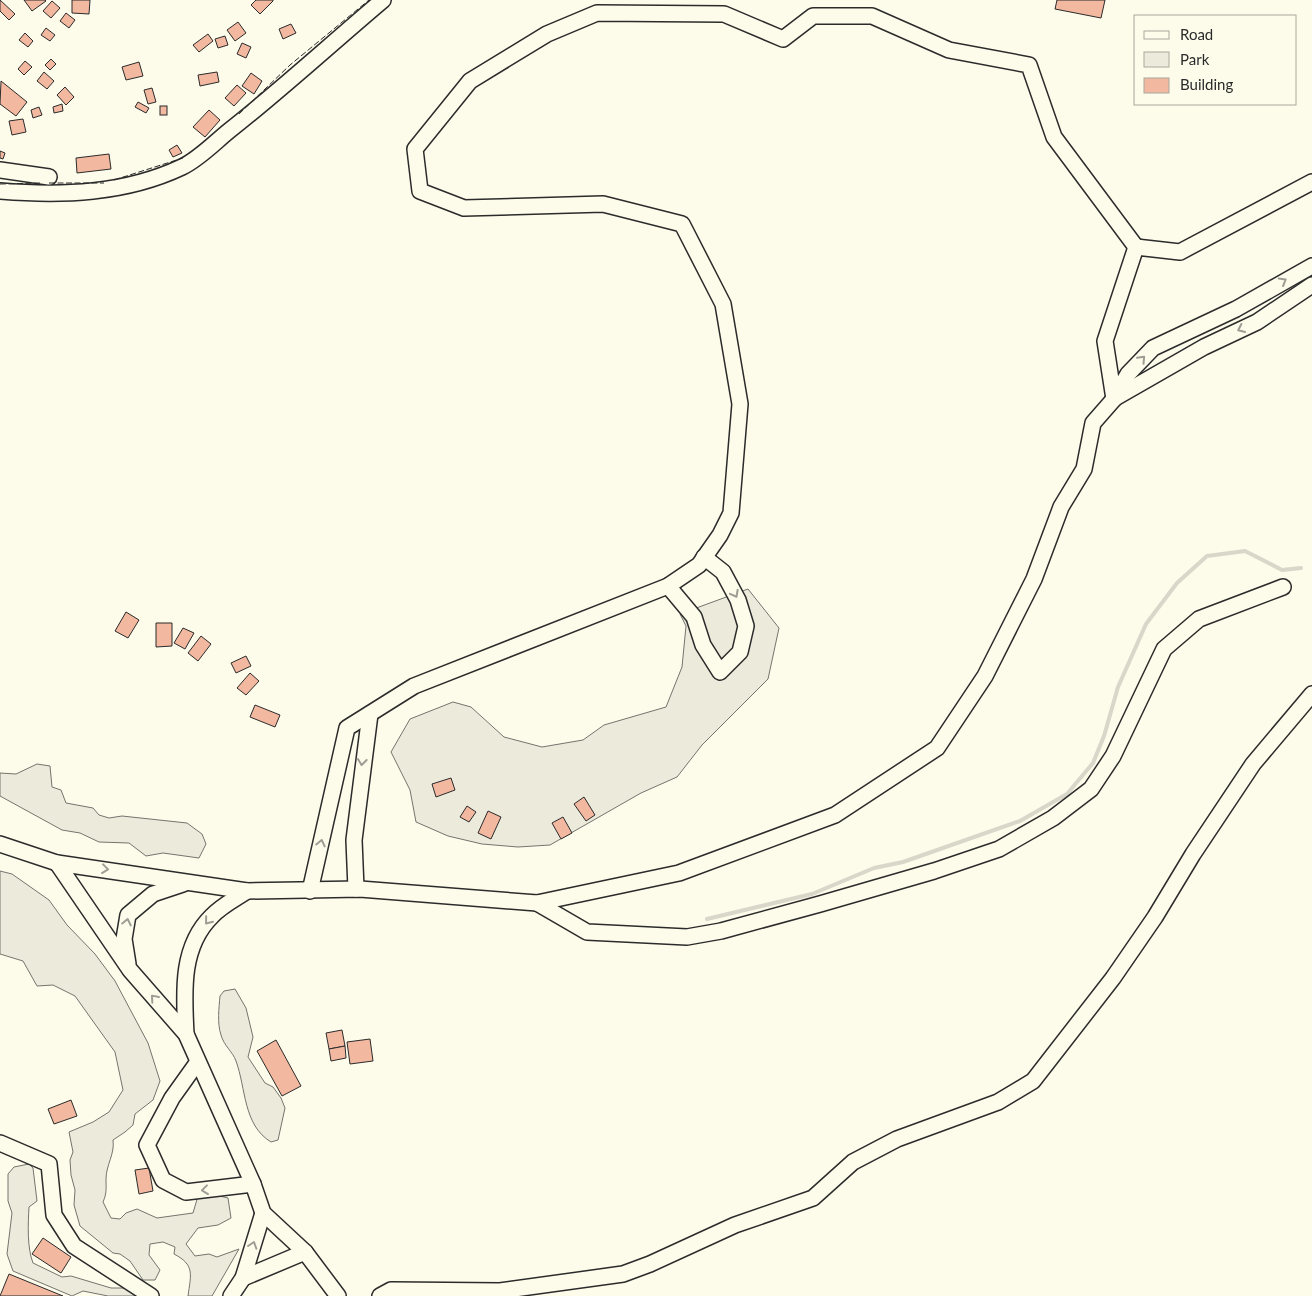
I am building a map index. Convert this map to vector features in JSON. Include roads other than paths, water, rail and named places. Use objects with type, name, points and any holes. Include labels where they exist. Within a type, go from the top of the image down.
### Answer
[{"type":"street","points":[[0,191],[44,194],[101,190],[142,182],[184,166],[257,109],[382,0]]},
{"type":"street","points":[[310,891],[347,728],[414,686],[668,586],[699,565],[720,535],[731,513],[740,404],[723,304],[682,224],[603,204],[464,208],[420,190],[415,149],[470,81],[547,34],[597,13],[724,14],[783,39],[813,16],[872,16],[949,50],[1029,64],[1054,137],[1136,247],[1180,252],[1312,182]]},
{"type":"street","points":[[0,170],[49,177]]},
{"type":"street","points":[[1114,399],[1105,341],[1136,247]]},
{"type":"street","points":[[0,844],[57,864],[246,891],[356,889],[537,903],[679,873],[835,815],[937,748],[990,667],[1034,579],[1061,508],[1084,469],[1093,423],[1114,399],[1128,374],[1153,348],[1236,309],[1312,266]]},
{"type":"street","points":[[1114,399],[1204,347],[1257,322],[1312,285]]},
{"type":"street","points":[[668,586],[694,616],[703,645],[720,672],[740,652],[746,626],[738,600],[723,572],[704,557]]},
{"type":"street","points":[[537,903],[587,932],[687,937],[721,931],[820,904],[934,871],[999,849],[1053,818],[1091,789],[1113,756],[1164,649],[1199,619],[1283,587]]},
{"type":"street","points":[[380,1296],[391,1290],[500,1291],[623,1274],[650,1264],[735,1225],[813,1198],[853,1162],[898,1139],[998,1102],[1033,1080],[1113,978],[1155,917],[1253,764],[1312,694]]},
{"type":"street","points":[[356,889],[354,840],[370,714]]},
{"type":"street","points":[[57,864],[130,970],[186,1034]]},
{"type":"street","points":[[130,970],[124,939],[128,915],[152,894],[188,882]]},
{"type":"street","points":[[246,891],[212,916],[197,935],[188,963],[184,988],[186,1034],[197,1063],[253,1184],[264,1213],[305,1252],[338,1296]]},
{"type":"street","points":[[197,1063],[172,1098],[147,1145],[163,1180],[186,1192],[253,1184]]},
{"type":"street","points":[[0,1143],[49,1164],[54,1215],[74,1246],[151,1296]]},
{"type":"street","points":[[231,1296],[243,1278],[264,1213]]},
{"type":"street","points":[[243,1278],[305,1252]]},
{"type":"street","points":[[323,1276],[324,1296]]},
{"type":"waterway","points":[[707,919],[812,894],[874,868],[903,862],[1020,821],[1067,794],[1093,763],[1104,736],[1118,687],[1146,624],[1177,583],[1207,556],[1245,551],[1282,570],[1301,568]]}]
